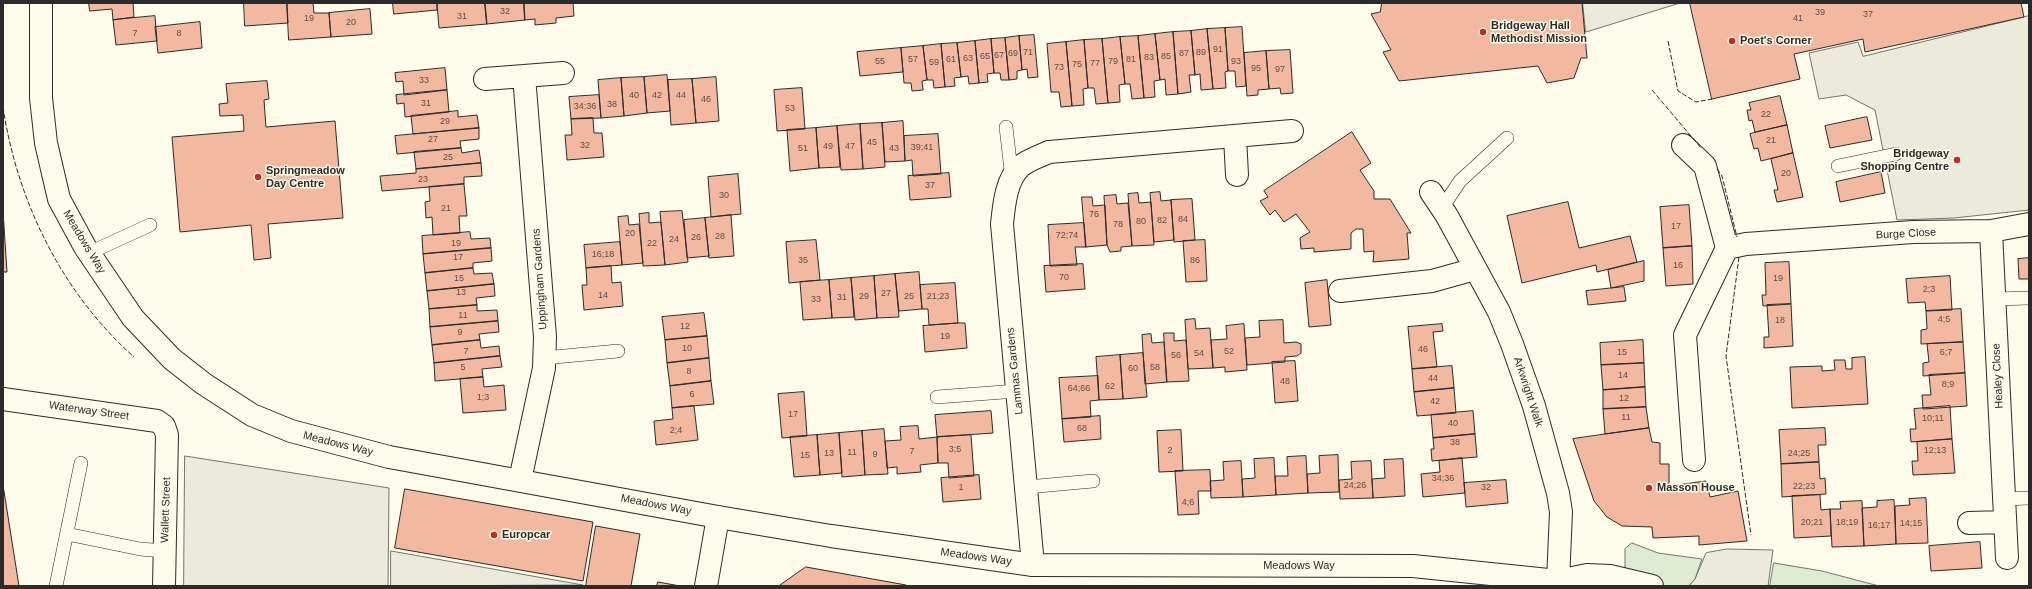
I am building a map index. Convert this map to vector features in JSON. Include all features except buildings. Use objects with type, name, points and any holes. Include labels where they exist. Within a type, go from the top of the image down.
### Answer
[{"type":"street","name":"Meadows Way","points":[[41,3],[41,98],[46,143],[59,199],[89,253],[133,318],[172,359],[204,384],[252,415],[308,437],[389,457],[718,517],[831,536],[1033,565],[1413,566],[1563,584],[1587,575],[1610,576],[1652,586]]},
{"type":"street","points":[[485,79],[563,73]]},
{"type":"street","name":"Uppingham Gardens","points":[[520,480],[544,368],[544,331],[524,76]]},
{"type":"street","name":"Lammas Gardens","points":[[1033,565],[1002,224],[1005,201],[1012,179],[1021,166],[1049,152],[1292,131]]},
{"type":"street","points":[[1235,137],[1237,175]]},
{"type":"street","points":[[1683,145],[1705,166],[1727,248],[1685,335],[1694,460]]},
{"type":"street","name":"Arkwright Walk","points":[[1440,205],[1499,312],[1534,406],[1558,493],[1561,512],[1563,584]]},
{"type":"street","name":"Burge Close","points":[[1727,248],[1782,242],[1913,232],[1991,231],[2029,224]]},
{"type":"street","name":"Healey Close","points":[[1991,231],[2007,558]]},
{"type":"street","points":[[1340,290],[1432,281],[1475,269]]},
{"type":"street","name":"Waterway Street","points":[[3,399],[156,421],[164,426],[167,435]]},
{"type":"street","name":"Wallett Street","points":[[164,586],[167,435]]},
{"type":"street","points":[[706,586],[718,517]]},
{"type":"street","points":[[1969,523],[2005,522]]},
{"type":"lane","name":"Lammas Gardens","points":[[1006,127],[1012,179]]},
{"type":"lane","points":[[1440,205],[1460,181],[1507,138]]},
{"type":"lane","points":[[1838,166],[1896,154]]},
{"type":"lane","points":[[89,253],[150,225]]},
{"type":"lane","points":[[1994,299],[2029,298]]},
{"type":"lane","points":[[544,358],[618,351]]},
{"type":"lane","points":[[937,397],[1017,391]]},
{"type":"lane","points":[[56,586],[81,463]]},
{"type":"lane","points":[[1027,487],[1093,481]]},
{"type":"lane","points":[[2004,499],[2029,498]]},
{"type":"lane","points":[[67,534],[140,549],[164,551]]},
{"type":"green space","points":[[1632,543],[1658,553],[1702,559],[1695,579],[1689,586],[1654,586],[1639,582],[1625,567],[1625,549]]},
{"type":"green space","points":[[1774,563],[1822,571],[1879,586],[1770,586]]},
{"type":"shaded area","points":[[1583,3],[1680,3],[1586,32]]},
{"type":"shaded area","name":"Bridgeway Shopping Centre","points":[[2029,16],[2029,210],[1954,218],[1897,220],[1875,110],[1846,95],[1819,99],[1809,53],[1858,42],[1863,56]]},
{"type":"shaded area","points":[[185,456],[389,488],[388,586],[184,586]]},
{"type":"shaded area","points":[[1727,549],[1773,550],[1768,586],[1689,586],[1695,579],[1706,553]]},
{"type":"shaded area","points":[[391,551],[583,585],[391,586]]},
{"type":"fence","points":[[1668,41],[1678,91],[1696,102],[1712,99]]},
{"type":"fence","points":[[1652,90],[1701,148]]},
{"type":"fence","points":[[3,107],[19,177],[32,211],[47,243],[65,275],[85,304],[108,332],[134,357]]},
{"type":"fence","points":[[1717,169],[1722,176],[1737,237]]},
{"type":"fence","points":[[1739,257],[1726,356],[1751,535]]},
{"type":"place","name":"Bridgeway Hall Methodist Mission","points":[[1483,32]]},
{"type":"place","name":"Poet's Corner","points":[[1732,41]]},
{"type":"place","name":"Bridgeway Shopping Centre","points":[[1957,160]]},
{"type":"place","name":"Springmeadow Day Centre","points":[[258,177]]},
{"type":"place","name":"Masson House","points":[[1649,488]]},
{"type":"place","name":"Europcar","points":[[494,535]]}]
